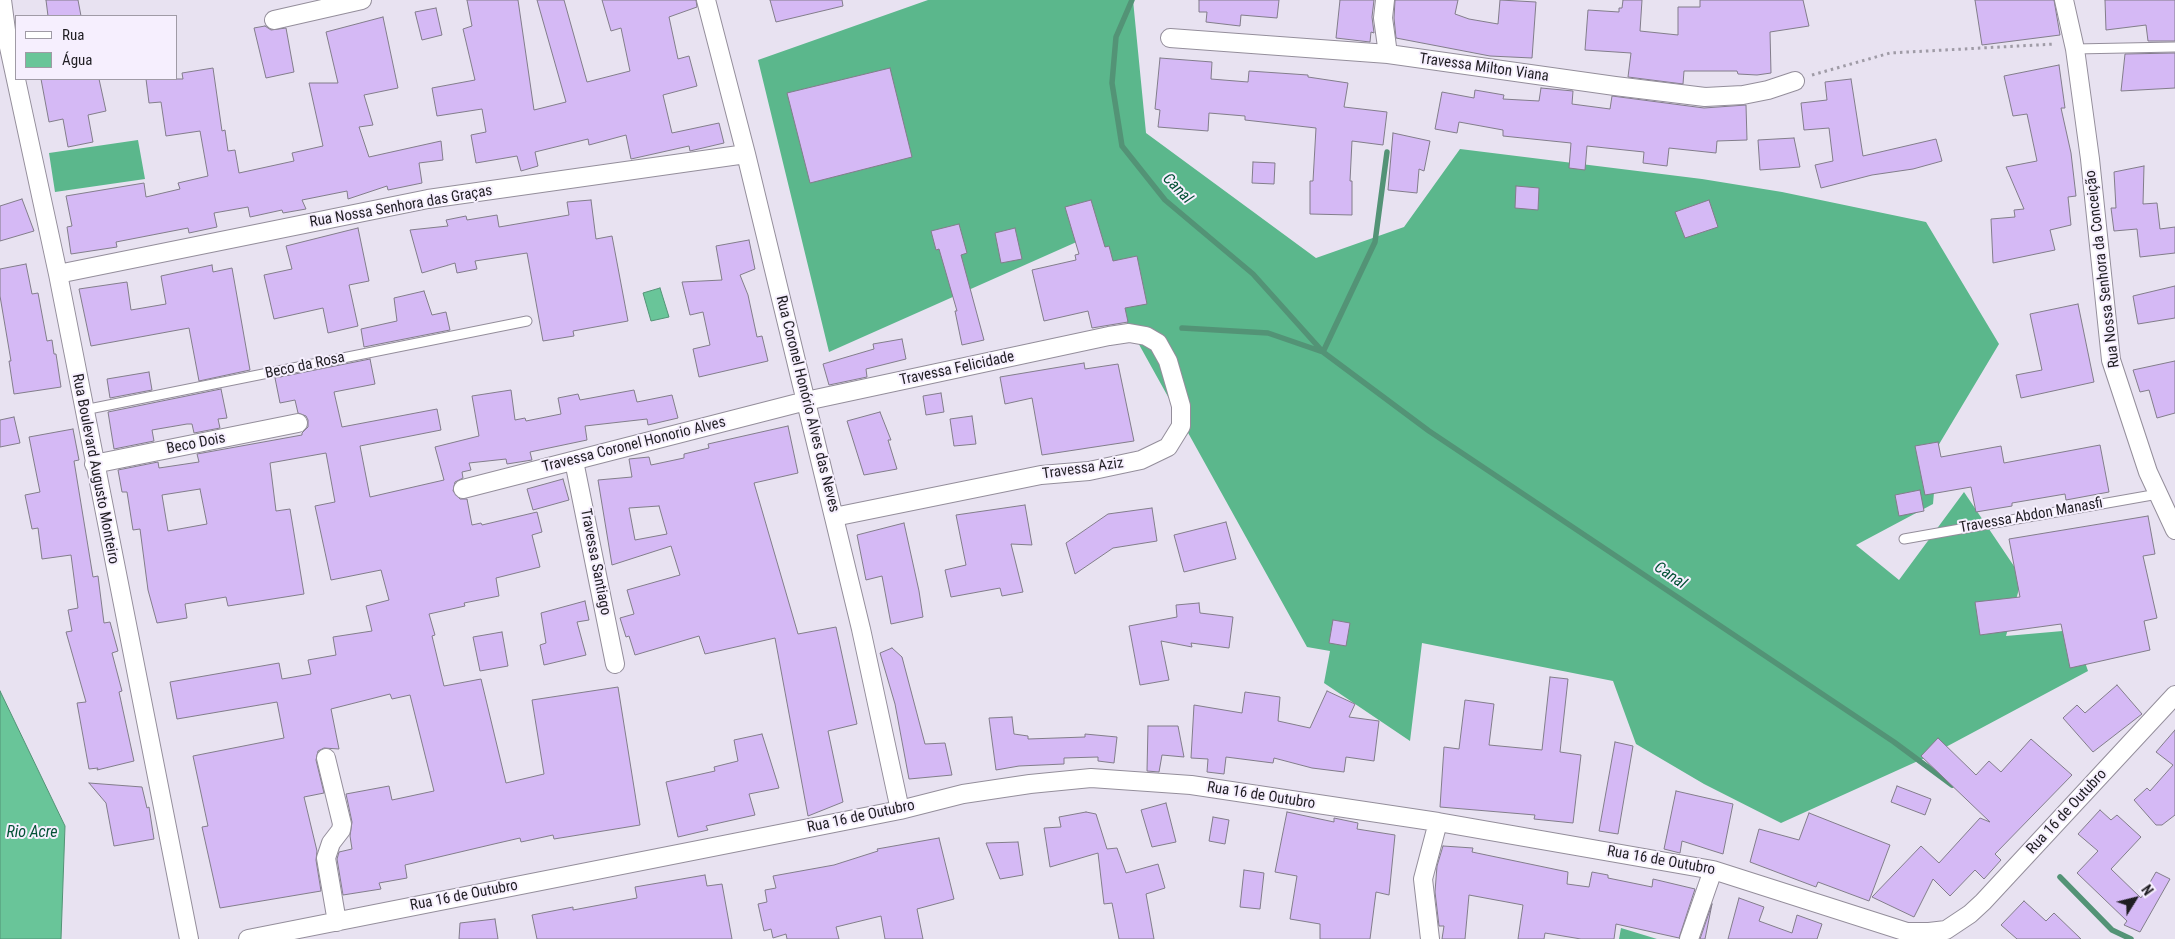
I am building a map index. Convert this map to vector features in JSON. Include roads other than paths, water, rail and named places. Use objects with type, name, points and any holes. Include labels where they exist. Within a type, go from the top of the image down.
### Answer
[{"type":"street","name":"Rua Boulevard Augusto Monteiro","points":[[2,0],[3,38],[58,274],[189,939]]},
{"type":"street","points":[[274,20],[362,0]]},
{"type":"street","name":"Rua Coronel Honório Alves das Neves","points":[[706,0],[746,154],[861,629],[900,810]]},
{"type":"street","points":[[1385,0],[1383,18],[1388,54]]},
{"type":"street","name":"Rua Nossa Senhora da Conceição","points":[[2064,0],[2074,46],[2090,159],[2111,360],[2132,428],[2158,494],[2175,530]]},
{"type":"street","name":"Travessa Milton Viana","points":[[1170,38],[1388,54],[1615,86],[1705,96],[1742,95],[1768,90],[1794,80]]},
{"type":"street","name":"Rua Nossa Senhora das Graças","points":[[58,274],[428,199],[746,154]]},
{"type":"street","name":"Travessa Aziz","points":[[834,518],[1041,475],[1089,471],[1116,466],[1141,460],[1168,447],[1181,426],[1181,406],[1168,361],[1158,343],[1146,336],[1129,333],[1108,336]]},
{"type":"street","name":"Travessa Felicidade","points":[[806,401],[1108,336]]},
{"type":"street","name":"Travessa Coronel Honorio Alves","points":[[463,488],[806,401]]},
{"type":"street","name":"Beco Dois","points":[[94,464],[298,423]]},
{"type":"street","name":"Travessa Santiago","points":[[574,461],[615,664]]},
{"type":"street","name":"Rua 16 de Outubro","points":[[248,939],[900,810],[963,794],[1030,784],[1091,778],[1191,785],[1438,822],[1713,870],[1905,936],[1946,930],[1970,914],[2108,769],[2175,694]]},
{"type":"street","points":[[326,758],[342,824],[341,830],[331,843],[326,858],[337,922]]},
{"type":"street","points":[[1430,939],[1423,879],[1438,822]]},
{"type":"street","points":[[1689,939],[1713,870]]},
{"type":"lane","points":[[2074,46],[2175,47]]},
{"type":"lane","name":"Beco da Rosa","points":[[84,410],[527,321]]},
{"type":"lane","name":"Travessa Abdon Manasfi","points":[[1904,539],[2158,494]]},
{"type":"water","points":[[660,288],[669,317],[651,321],[643,293]]},
{"type":"water","name":"Rio Acre","points":[[0,691],[65,826],[61,939],[0,939]]},
{"type":"waterway","name":"Canal","points":[[1132,0],[1116,37],[1112,83],[1122,146],[1165,200],[1253,274],[1323,352],[1429,431],[1894,742],[1952,785]]},
{"type":"waterway","name":"Canal","points":[[1182,328],[1268,333],[1323,352],[1375,242],[1387,152]]},
{"type":"waterway","points":[[2060,877],[2112,930],[2131,939]]}]
